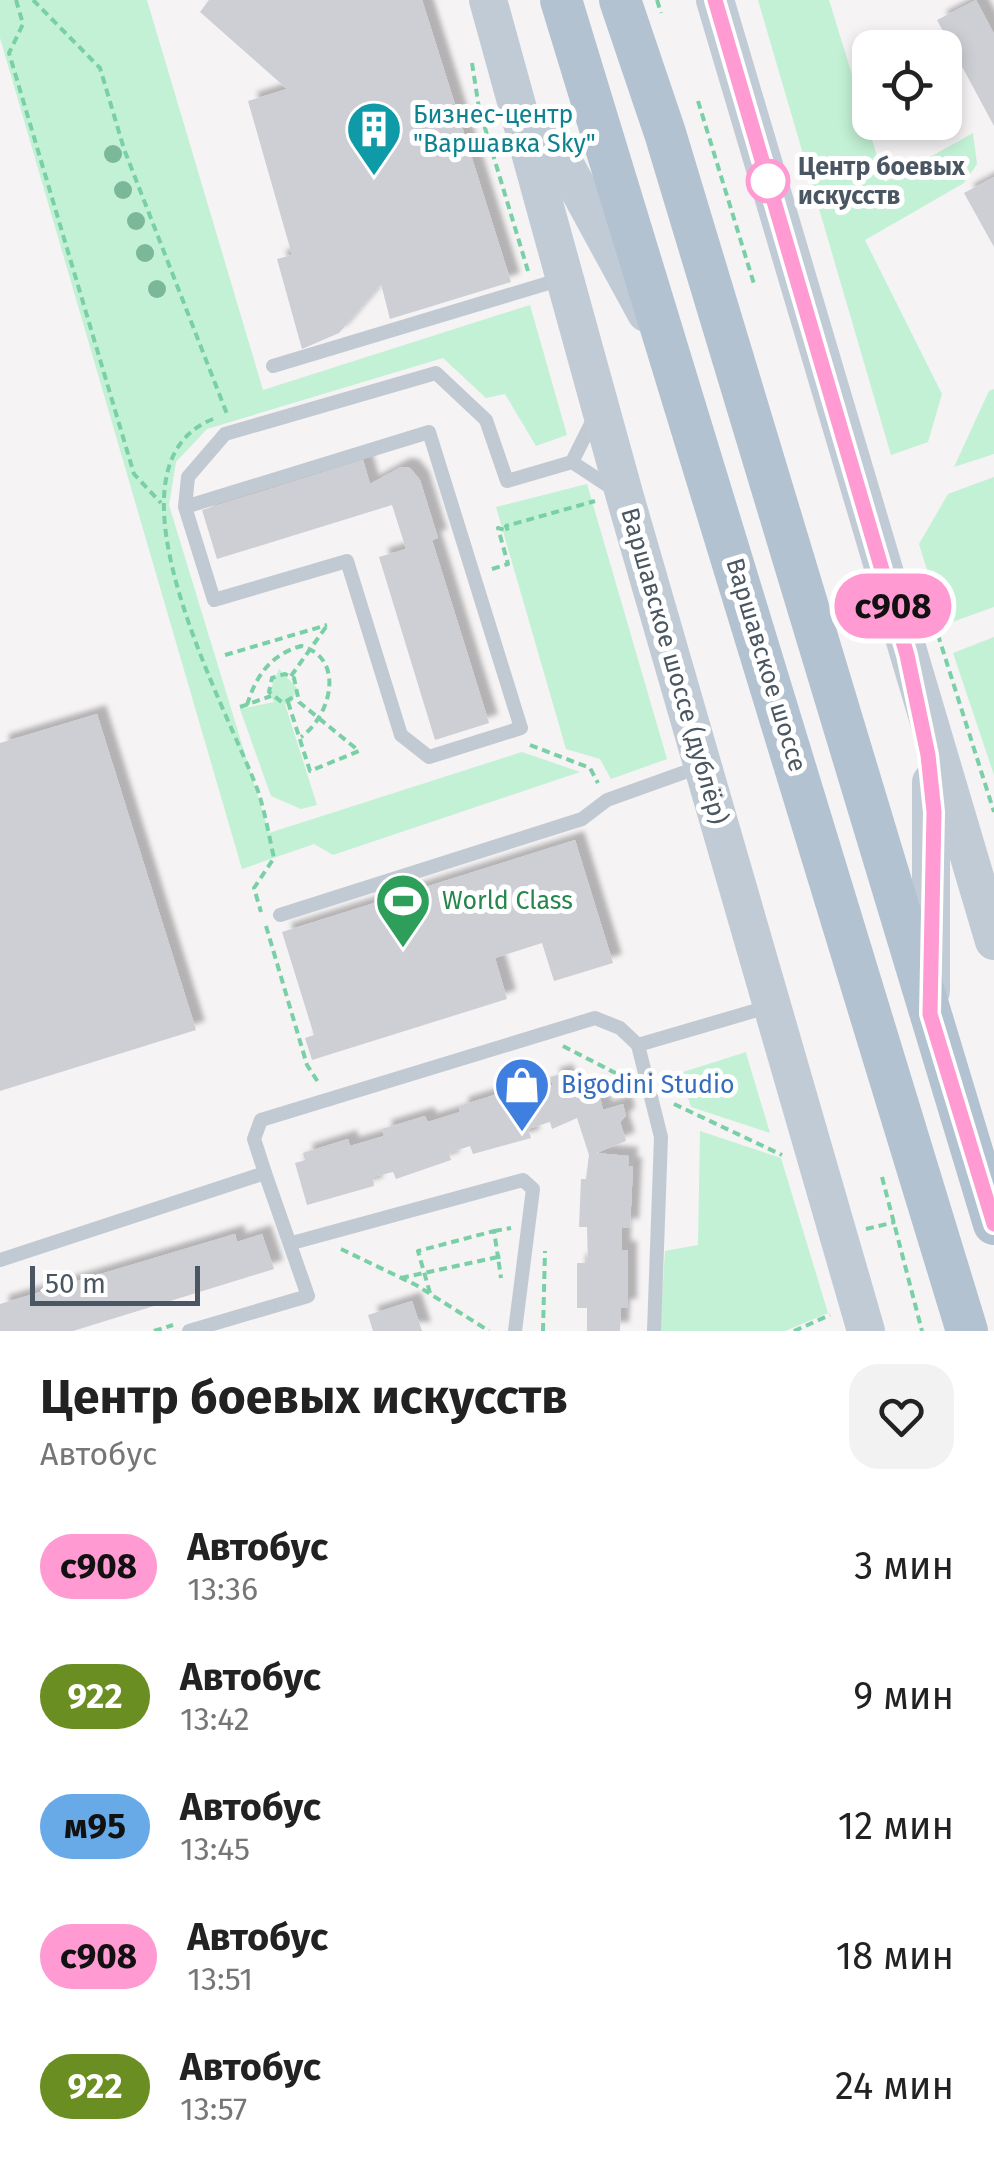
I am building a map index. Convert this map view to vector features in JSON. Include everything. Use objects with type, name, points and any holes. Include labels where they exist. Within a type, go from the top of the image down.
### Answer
[{"type":"main road","name":"Варшавское шоссе (дублёр)","points":[[488,0],[600,404],[610,499],[703,766],[771,1006],[852,1321]]},
{"type":"main road","name":"Варшавское шоссе","points":[[561,0],[967,1331]]},
{"type":"main road","points":[[620,0],[665,133],[994,1224]]},
{"type":"main road","points":[[715,0],[994,941]]},
{"type":"main road","points":[[501,36],[568,175],[670,354]]},
{"type":"main road","points":[[907,655],[928,755],[934,812],[930,1014]]},
{"type":"lane","points":[[273,366],[568,278]]},
{"type":"lane","points":[[185,508],[429,432],[522,728],[428,757],[401,735],[347,560],[214,600],[185,508],[188,477],[226,434],[436,373],[486,420],[507,481],[572,462],[600,404]]},
{"type":"lane","points":[[572,462],[610,499]]},
{"type":"lane","points":[[280,915],[582,819],[607,800],[703,766]]},
{"type":"lane","points":[[638,1045],[771,1006]]},
{"type":"lane","points":[[190,1331],[308,1296],[254,1140],[261,1120],[595,1018],[620,1028],[638,1045],[661,1137],[654,1331]]},
{"type":"lane","points":[[0,1260],[265,1173]]},
{"type":"lane","points":[[292,1244],[523,1180],[533,1189],[515,1331]]},
{"type":"path","points":[[16,0],[23,24],[9,53],[134,474],[162,503]]},
{"type":"path","points":[[33,0],[100,68],[124,148],[228,414],[204,423],[170,460],[162,503],[164,539],[222,709],[258,793],[274,858],[254,888],[307,1066],[316,1075],[323,1101]]},
{"type":"path","points":[[657,0],[661,14]]},
{"type":"path","points":[[698,100],[754,284]]},
{"type":"path","points":[[710,142],[720,139]]},
{"type":"path","points":[[473,574],[508,564],[498,528],[508,530],[506,526],[610,499]]},
{"type":"path","points":[[225,655],[328,625],[291,676],[272,678],[271,696]]},
{"type":"path","points":[[247,705],[254,681],[273,660],[301,646],[312,649],[328,668],[328,695],[319,718],[299,738]]},
{"type":"path","points":[[288,702],[296,696],[298,687],[291,676]]},
{"type":"path","points":[[240,707],[271,696],[288,702]]},
{"type":"path","points":[[288,702],[310,772],[359,751],[296,696]]},
{"type":"path","points":[[502,734],[590,768],[607,800]]},
{"type":"path","points":[[579,1042],[563,1046],[633,1082],[625,1061]]},
{"type":"path","points":[[650,1093],[796,1162]]},
{"type":"path","points":[[882,1177],[922,1331]]},
{"type":"path","points":[[861,1231],[895,1222]]},
{"type":"path","points":[[430,1294],[418,1251],[512,1228],[514,1241]]},
{"type":"path","points":[[494,1231],[504,1294]]},
{"type":"path","points":[[333,1232],[341,1250],[401,1278],[488,1331]]},
{"type":"path","points":[[401,1278],[516,1255]]},
{"type":"path","points":[[794,1331],[852,1321]]},
{"type":"green space","points":[[0,0],[147,0],[263,390],[530,305],[567,435],[536,446],[505,394],[486,398],[443,358],[207,429],[176,462],[169,505],[269,833],[522,752],[580,772],[333,855],[314,844],[242,869],[0,38]]},
{"type":"green space","points":[[758,0],[829,0],[852,75],[852,140],[872,140],[885,182],[973,133],[977,164],[964,183],[865,240],[942,394],[928,442],[891,455]]},
{"type":"green space","points":[[994,389],[994,454],[954,467],[989,391]]},
{"type":"green space","points":[[994,477],[994,607],[944,625],[919,544],[948,494]]},
{"type":"green space","points":[[587,484],[667,759],[611,779],[600,759],[566,749],[496,507]]},
{"type":"green space","points":[[994,637],[994,775],[953,653]]},
{"type":"green space","points":[[279,669],[297,688],[292,702],[285,704],[317,805],[301,809],[271,796],[240,709],[274,702],[269,693]]},
{"type":"green space","points":[[746,1052],[770,1133],[691,1107],[680,1073]]},
{"type":"green space","points":[[700,1131],[781,1158],[828,1313],[785,1331],[660,1331],[665,1251],[698,1245]]},
{"type":"building","name":"Бизнес-центр \"Варшавка Sky\"","points":[[209,0],[422,0],[511,282],[390,319],[381,284],[339,333],[302,349],[277,259],[292,255],[248,101],[287,89],[200,12]]},
{"type":"building","points":[[976,0],[994,34],[994,126],[962,66],[962,30],[942,30],[937,20]]},
{"type":"building","points":[[994,177],[994,247],[964,193]]},
{"type":"building","points":[[363,460],[370,484],[401,467],[410,468],[420,480],[438,538],[432,540],[489,723],[435,740],[379,557],[406,549],[392,505],[217,559],[202,510]]},
{"type":"building","points":[[97,714],[196,1030],[0,1091],[0,743]]},
{"type":"building","name":"World Class","points":[[575,840],[613,963],[554,981],[542,943],[495,958],[507,999],[312,1060],[305,1038],[314,1035],[282,932]]},
{"type":"building","points":[[564,1073],[571,1093],[597,1085],[603,1110],[623,1104],[626,1116],[620,1122],[626,1141],[596,1153],[629,1156],[628,1166],[633,1166],[630,1228],[622,1227],[622,1250],[628,1250],[628,1308],[621,1308],[620,1331],[587,1331],[587,1308],[577,1308],[577,1263],[588,1263],[587,1227],[579,1227],[581,1179],[586,1179],[589,1155],[577,1118],[552,1129],[550,1122],[528,1129],[531,1138],[473,1154],[470,1146],[449,1153],[451,1160],[396,1179],[393,1172],[373,1177],[374,1186],[307,1205],[295,1163],[305,1160],[303,1153],[348,1139],[350,1146],[384,1136],[382,1129],[425,1116],[428,1122],[460,1112],[459,1106],[504,1092],[506,1099],[553,1085],[550,1077]]},
{"type":"building","points":[[235,1234],[237,1242],[262,1234],[274,1269],[73,1331],[0,1331],[0,1304]]},
{"type":"building","points":[[412,1301],[422,1331],[373,1331],[368,1315]]},
{"type":"bus line","name":"с908","points":[[715,0],[907,655],[928,755],[934,812],[930,1014],[994,1224]]},
{"type":"place","name":"Бизнес-центр \"Варшавка Sky\"","points":[[374,178]]},
{"type":"place","name":"Центр боевых искусств","points":[[768,181]]},
{"type":"place","name":"World Class","points":[[403,950]]},
{"type":"place","name":"Bigodini Studio","points":[[522,1134]]}]
